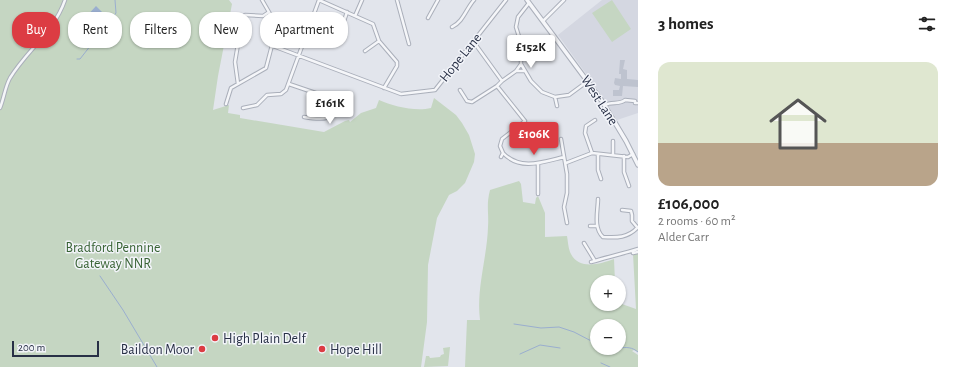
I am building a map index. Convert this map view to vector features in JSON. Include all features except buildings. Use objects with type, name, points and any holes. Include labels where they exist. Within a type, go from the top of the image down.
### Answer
[{"type":"street","points":[[0,108],[10,78],[52,27],[65,0]]},
{"type":"street","points":[[262,0],[269,12]]},
{"type":"street","points":[[243,108],[259,104],[269,95],[282,94],[289,84],[319,0],[347,12]]},
{"type":"street","points":[[355,16],[362,0]]},
{"type":"street","points":[[397,0],[409,44]]},
{"type":"street","points":[[428,18],[438,0]]},
{"type":"street","points":[[452,27],[459,24],[467,8],[474,0]]},
{"type":"street","name":"Hope Lane","points":[[384,88],[404,94],[435,90],[506,0]]},
{"type":"street","points":[[543,21],[564,0]]},
{"type":"street","points":[[528,2],[519,15],[516,23],[521,43],[521,64],[524,71],[539,90],[555,98],[569,95],[588,80]]},
{"type":"street","name":"West Lane","points":[[528,2],[588,80],[605,105],[638,165]]},
{"type":"street","points":[[279,48],[384,88],[397,66],[397,62],[379,41],[372,23],[348,12]]},
{"type":"street","points":[[365,51],[379,41]]},
{"type":"street","points":[[473,41],[502,81]]},
{"type":"street","points":[[237,48],[235,62],[238,84]]},
{"type":"street","points":[[226,104],[231,88],[266,68],[272,48]]},
{"type":"street","points":[[460,90],[467,101],[472,102],[497,86],[516,71],[521,64]]},
{"type":"street","points":[[516,71],[524,71]]},
{"type":"street","points":[[289,84],[342,102],[335,114],[328,118],[318,119],[304,117]]},
{"type":"street","points":[[497,86],[525,121],[502,139],[500,146],[503,153],[512,160],[522,164],[564,157]]},
{"type":"street","points":[[555,98],[557,106]]},
{"type":"street","points":[[605,105],[608,103],[623,102],[625,100],[638,103]]},
{"type":"street","points":[[340,105],[350,110]]},
{"type":"street","points":[[592,153],[585,130],[586,126],[595,120]]},
{"type":"street","points":[[561,139],[566,164],[567,193],[564,207],[567,223]]},
{"type":"street","points":[[613,141],[613,155]]},
{"type":"street","points":[[500,157],[503,153]]},
{"type":"street","points":[[566,164],[592,153],[628,157],[633,154]]},
{"type":"street","points":[[598,154],[598,170],[601,179]]},
{"type":"street","points":[[624,156],[624,172],[629,186]]},
{"type":"street","points":[[538,162],[538,194]]},
{"type":"street","points":[[598,198],[597,224],[601,235],[605,237],[623,237],[631,234],[638,227],[632,221],[631,211],[622,210]]},
{"type":"street","points":[[590,226],[597,224]]},
{"type":"street","points":[[584,243],[595,261]]},
{"type":"street","points":[[591,262],[612,255],[619,256],[638,250]]},
{"type":"street","points":[[633,253],[638,250]]},
{"type":"shaded area","points":[[602,0],[638,0],[638,113],[617,120],[605,100],[558,35]]},
{"type":"green space","name":"Baildon Moor","points":[[0,0],[229,0],[232,4],[230,12],[199,12],[199,48],[223,48],[213,110],[229,105],[228,113],[240,115],[240,118],[324,132],[345,121],[349,120],[350,122],[361,113],[376,108],[379,100],[404,108],[425,109],[431,108],[434,98],[456,115],[469,135],[475,154],[474,162],[465,183],[457,191],[449,195],[437,218],[428,265],[427,322],[421,367],[0,367]]},
{"type":"green space","points":[[612,0],[631,29],[612,42],[592,13]]},
{"type":"green space","points":[[519,181],[521,184],[523,202],[535,204],[538,196],[545,213],[545,237],[567,236],[570,252],[578,262],[584,264],[602,263],[614,259],[615,275],[590,275],[590,311],[626,311],[626,305],[636,309],[633,254],[638,253],[638,352],[634,350],[632,351],[638,355],[638,367],[465,367],[467,320],[480,320],[479,297],[487,239],[490,190]]},
{"type":"green space","points":[[450,347],[448,366],[424,367],[426,356],[429,356],[430,358],[440,357],[444,354],[443,348]]},
{"type":"water","points":[[96,6],[102,12],[90,12]]},
{"type":"waterway","points":[[77,59],[80,59],[116,13],[115,0]]},
{"type":"waterway","points":[[100,276],[123,310],[157,367]]},
{"type":"waterway","points":[[514,324],[541,328],[559,327],[574,332],[590,340]]},
{"type":"waterway","points":[[520,354],[540,345],[560,348]]},
{"type":"waterway","points":[[626,348],[634,349],[638,352]]},
{"type":"waterway","points":[[601,363],[610,367]]},
{"type":"place","name":"High Plain Delf","points":[[215,338]]},
{"type":"place","name":"Baildon Moor","points":[[202,349]]},
{"type":"place","name":"Hope Hill","points":[[322,349]]},
{"type":"park label","name":"Bradford Pennine Gateway NNR","points":[[113,256]]}]
